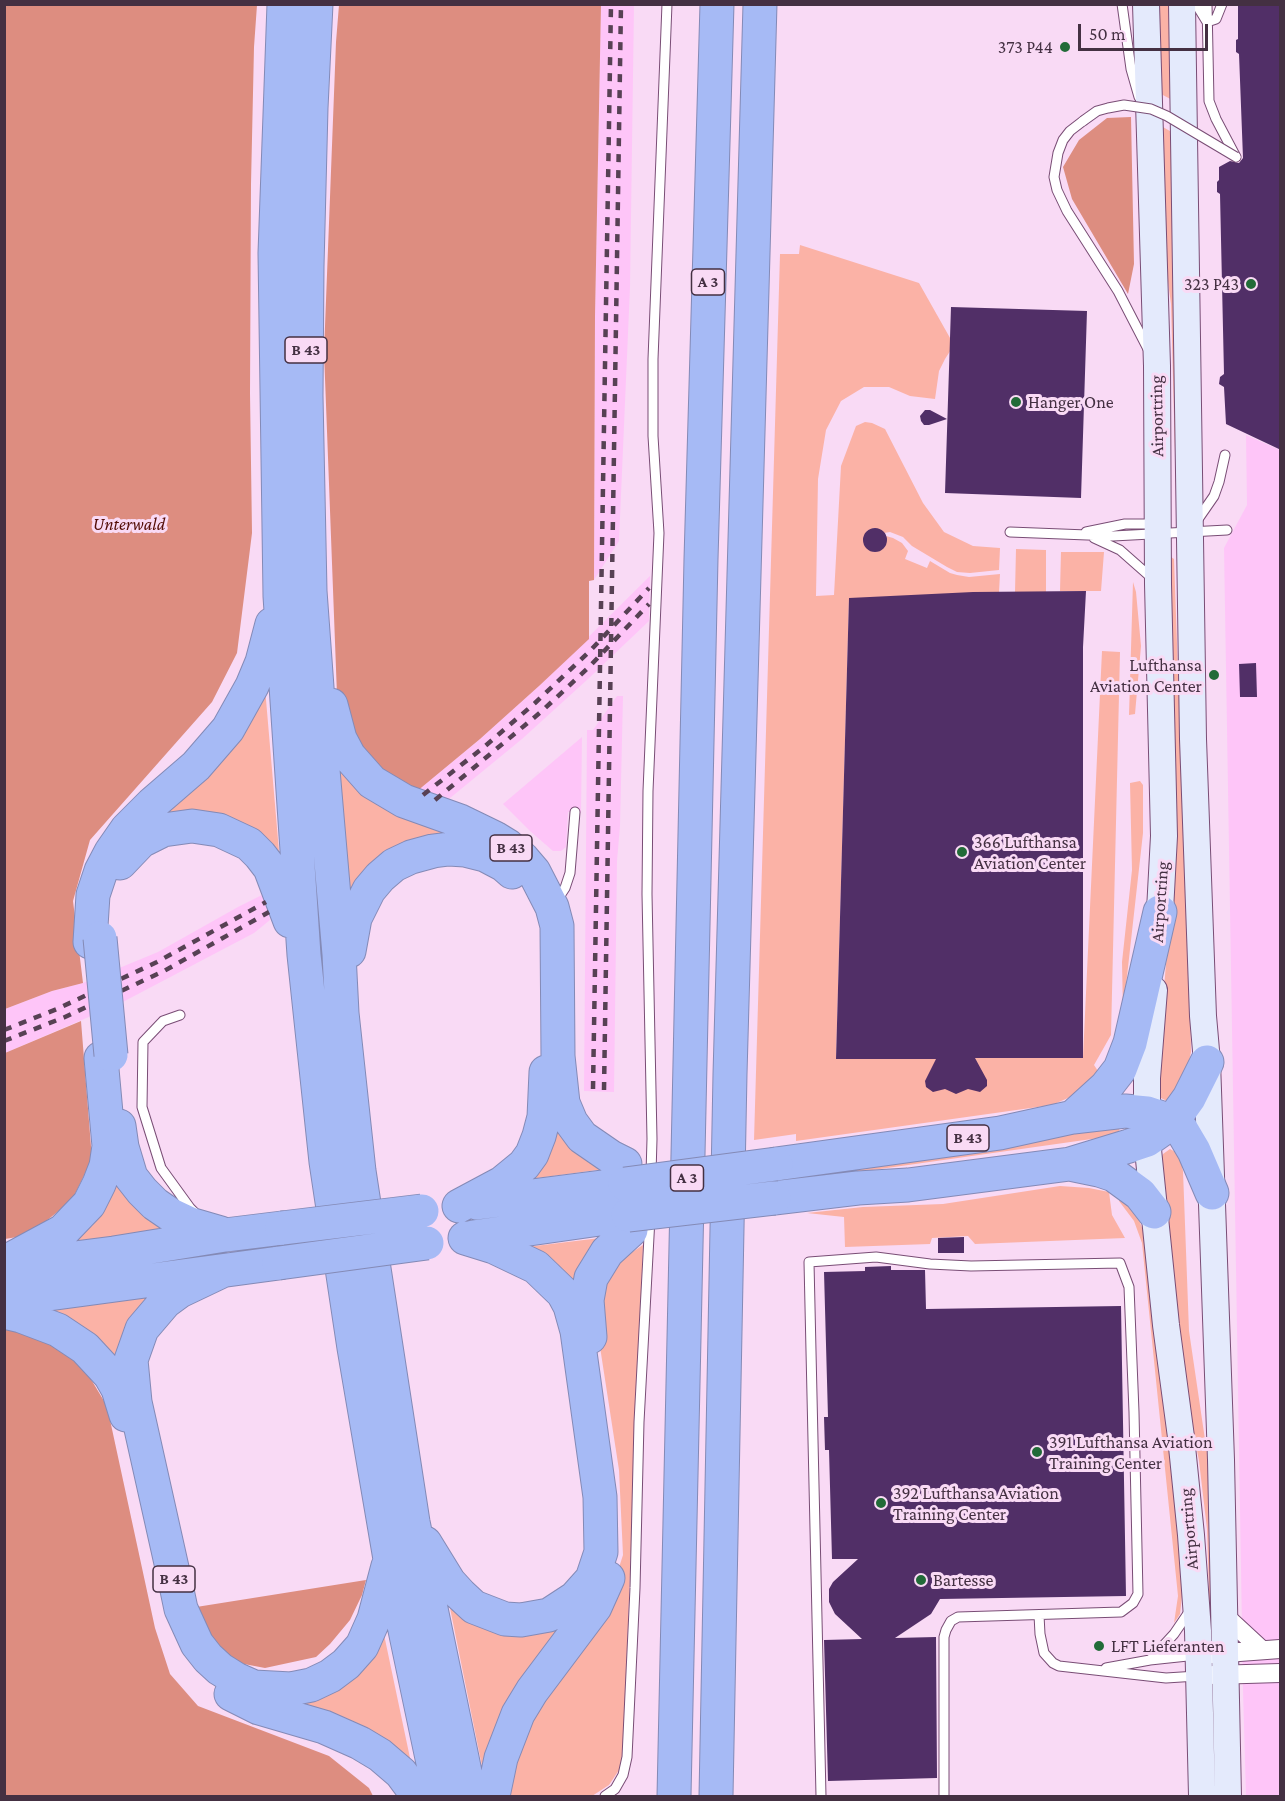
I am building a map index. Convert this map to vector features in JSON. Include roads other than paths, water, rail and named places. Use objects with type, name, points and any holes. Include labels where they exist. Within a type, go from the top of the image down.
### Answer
[{"type":"highway","name":"B 43","points":[[284,4],[275,253],[295,594],[304,955],[326,1162],[354,1347],[390,1559],[440,1797]]},
{"type":"highway","name":"B 43","points":[[316,4],[311,108],[306,396],[295,594],[323,770],[342,1013],[359,1171],[413,1522],[470,1797]]},
{"type":"highway","name":"A 3","points":[[674,1797],[701,559],[717,4]]},
{"type":"highway","name":"A 3","points":[[716,1797],[729,1122],[760,4]]},
{"type":"highway","name":"B 43","points":[[295,594],[340,739],[359,769],[372,782],[404,801],[460,821],[508,846],[534,872],[552,907],[557,926],[558,1056],[563,1103],[571,1122],[582,1137],[611,1157],[642,1198]]},
{"type":"highway","points":[[95,940],[93,895],[101,871],[111,852],[127,829],[196,766],[228,729],[244,702],[295,594]]},
{"type":"highway","name":"B 43","points":[[106,1057],[95,940],[108,881],[128,852],[141,841],[163,830],[185,826],[204,827],[234,836],[249,844],[270,868],[304,955]]},
{"type":"highway","name":"B 43","points":[[342,1013],[351,931],[355,918],[369,890],[394,866],[411,857],[433,851],[465,850],[485,855],[504,865],[530,893],[542,917],[548,945],[544,1117],[532,1154],[524,1165],[502,1183],[459,1206]]},
{"type":"highway","points":[[1072,1117],[1106,1087],[1120,1069],[1131,1043],[1160,912]]},
{"type":"highway","points":[[106,1057],[122,1147],[131,1177],[155,1204],[171,1215],[190,1224],[225,1235]]},
{"type":"highway","points":[[4,1262],[63,1231],[89,1204],[99,1184],[106,1166],[109,1146],[106,1057]]},
{"type":"highway","points":[[1155,1125],[1189,1098],[1207,1062]]},
{"type":"highway","name":"B 43","points":[[4,1300],[465,1238],[642,1198],[776,1164],[1000,1133],[1072,1117],[1125,1111],[1155,1125]]},
{"type":"highway","name":"B 43","points":[[4,1267],[114,1253],[225,1235],[459,1206],[642,1198],[774,1198],[858,1188],[908,1185],[1070,1164],[1155,1125]]},
{"type":"highway","points":[[1155,1125],[1181,1129],[1212,1192]]},
{"type":"highway","points":[[1070,1164],[1114,1175],[1140,1194],[1154,1212]]},
{"type":"highway","points":[[493,1797],[501,1758],[518,1714],[532,1691],[595,1606],[611,1566],[614,1547],[613,1505],[587,1300],[591,1278],[601,1259],[615,1244],[642,1198]]},
{"type":"highway","name":"B 43","points":[[413,1522],[430,1554],[460,1594],[474,1606],[505,1619],[535,1618],[549,1615],[562,1608],[592,1579],[601,1552],[600,1497],[577,1331],[570,1306],[563,1293],[537,1266],[494,1247],[465,1238]]},
{"type":"highway","name":"B 43","points":[[222,1271],[180,1291],[165,1302],[142,1329],[131,1360],[135,1402],[179,1599],[197,1644],[220,1669],[254,1687],[291,1689],[311,1685],[330,1676],[346,1664],[362,1646],[374,1619],[390,1559]]},
{"type":"highway","name":"B 43","points":[[4,1312],[38,1322],[73,1338],[100,1362],[118,1389],[127,1419],[167,1600],[174,1622],[195,1665],[221,1687],[259,1708],[324,1728],[360,1743],[380,1755],[400,1773],[418,1797]]},
{"type":"street","name":"Airportring","points":[[1146,4],[1156,366],[1164,836],[1147,1078],[1155,1125],[1154,1212],[1181,1437],[1196,1599],[1202,1797]]},
{"type":"street","name":"Airportring","points":[[1182,4],[1194,762],[1221,1449],[1228,1797]]},
{"type":"street","points":[[1223,1614],[1262,1650]]},
{"type":"street","points":[[1225,1664],[1262,1650],[1281,1649]]},
{"type":"street","points":[[1199,1665],[1225,1664],[1281,1673]]},
{"type":"lane","points":[[606,1797],[615,1789],[623,1776],[627,1757],[635,1588],[642,1198],[652,1139],[648,1020],[648,803],[659,533],[653,436],[653,359],[667,4]]},
{"type":"lane","points":[[1122,4],[1131,69],[1149,131]]},
{"type":"lane","points":[[1196,4],[1207,22]]},
{"type":"lane","points":[[1156,366],[1118,291],[1067,211],[1057,190],[1054,177],[1058,153],[1063,140],[1070,131],[1097,111],[1124,105],[1151,109],[1167,116],[1236,157],[1209,101],[1207,4]]},
{"type":"lane","points":[[1207,22],[1216,19],[1222,4]]},
{"type":"lane","points":[[1190,532],[1214,496],[1225,455]]},
{"type":"lane","points":[[1074,534],[1125,524],[1190,532],[1227,530]]},
{"type":"lane","points":[[1010,532],[1113,536],[1158,529]]},
{"type":"lane","points":[[1087,535],[1120,550],[1158,584]]},
{"type":"lane","points":[[552,907],[565,888],[570,873],[575,812]]},
{"type":"lane","points":[[180,1015],[163,1021],[142,1042],[142,1107],[161,1168],[190,1208],[225,1235]]},
{"type":"lane","points":[[821,1797],[809,1262],[876,1257],[930,1264],[971,1266],[1120,1263],[1129,1287],[1138,1594],[1133,1603],[1121,1612],[958,1617],[951,1621],[946,1630],[944,1797]]},
{"type":"lane","points":[[1150,1660],[1185,1621],[1196,1599]]},
{"type":"lane","points":[[1039,1615],[1041,1644],[1044,1653],[1053,1663],[1070,1669],[1166,1678],[1199,1665]]},
{"type":"lane","points":[[1098,1670],[1150,1660],[1199,1665]]},
{"type":"railway","points":[[593,1089],[611,4]]},
{"type":"railway","points":[[604,1090],[621,4]]},
{"type":"railway","points":[[423,795],[535,703],[589,652],[649,588]]},
{"type":"railway","points":[[435,800],[542,711],[589,667],[649,604]]},
{"type":"railway","points":[[4,1030],[57,1009],[157,962],[266,902]]},
{"type":"railway","points":[[4,1041],[65,1017],[164,971],[269,912]]},
{"type":"place","name":"373 P44","points":[[1065,47]]},
{"type":"place","name":"323 P43","points":[[1251,284]]},
{"type":"place","name":"Hanger One","points":[[1016,402]]},
{"type":"place","name":"Lufthansa Aviation Center","points":[[1214,675]]},
{"type":"place","name":"366 Lufthansa Aviation Center","points":[[962,852]]},
{"type":"place","name":"391 Lufthansa Aviation Training Center","points":[[1037,1452]]},
{"type":"place","name":"392 Lufthansa Aviation Training Center","points":[[881,1503]]},
{"type":"place","name":"Bartesse","points":[[921,1580]]},
{"type":"place","name":"LFT Lieferanten","points":[[1099,1646]]},
{"type":"park label","name":"Unterwald","points":[[129,524]]}]
